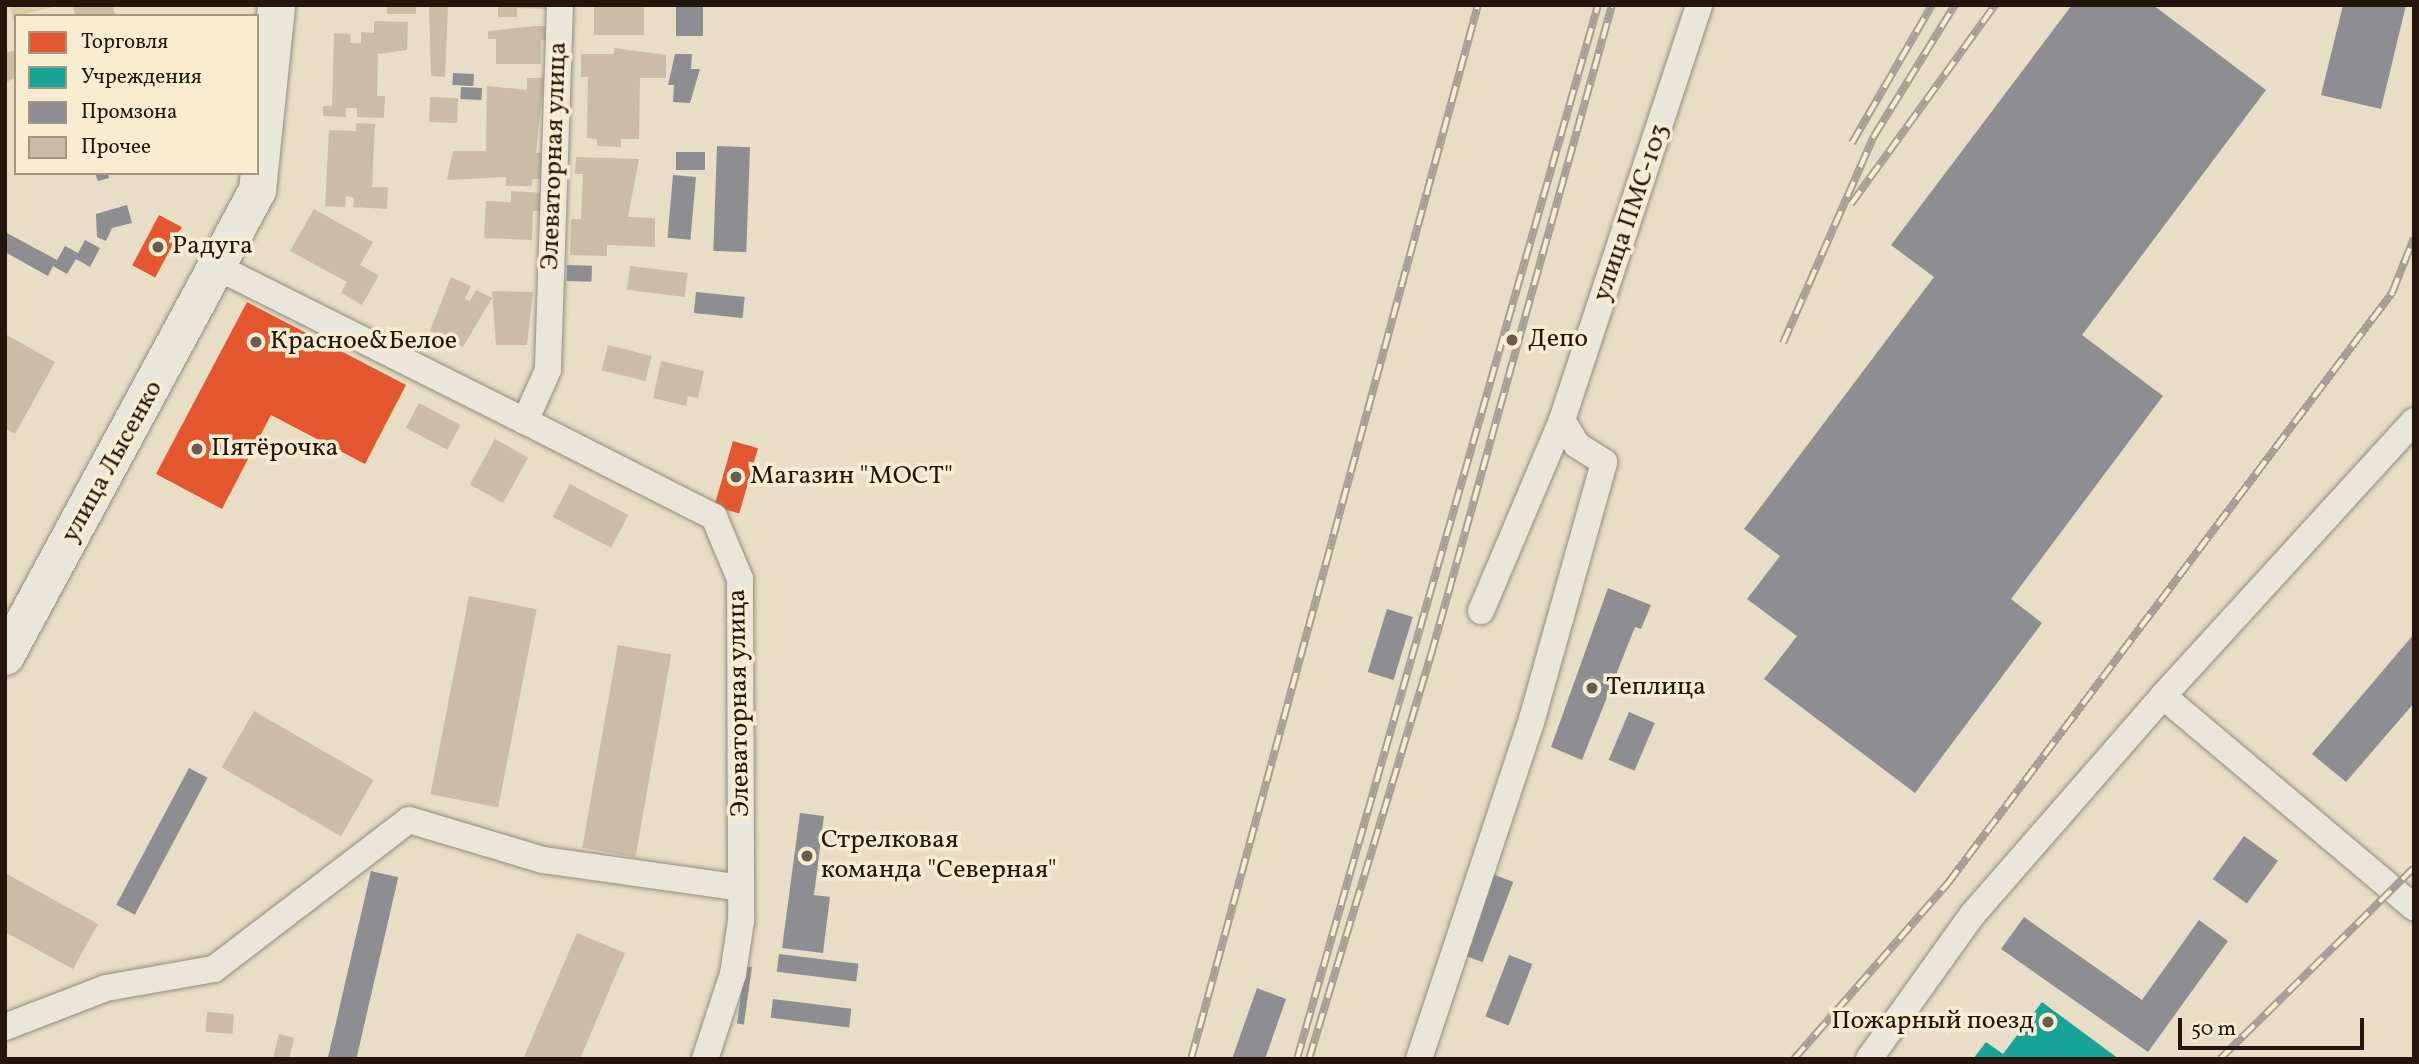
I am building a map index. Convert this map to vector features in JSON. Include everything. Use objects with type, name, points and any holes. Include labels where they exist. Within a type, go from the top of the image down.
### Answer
[{"type":"main road","name":"улица Лысенко","points":[[259,171],[276,5]]},
{"type":"main road","name":"улица Лысенко","points":[[5,656],[219,268],[257,190],[259,175]]},
{"type":"street","name":"Элеваторная улица","points":[[560,5],[548,370],[525,421],[714,517],[740,579],[741,888],[733,974],[705,1059]]},
{"type":"street","name":"улица ПМС-103","points":[[1481,611],[1562,420],[1699,5]]},
{"type":"street","points":[[219,268],[525,421]]},
{"type":"street","points":[[1419,1059],[1532,719],[1604,462],[1577,445],[1562,420]]},
{"type":"street","points":[[1869,1059],[1973,914],[2163,696],[2414,421]]},
{"type":"street","points":[[2163,696],[2414,907]]},
{"type":"street","points":[[5,1027],[106,988],[214,969],[409,820],[543,860],[741,888]]},
{"type":"shaded area","points":[[9,5],[61,5],[14,14],[14,22]]},
{"type":"building: Торговля","name":"Радуга","points":[[159,215],[182,227],[155,278],[132,265]]},
{"type":"building: Торговля","points":[[247,302],[406,385],[365,464],[271,415],[222,509],[156,474]]},
{"type":"building: Торговля","name":"Магазин \"МОСТ\"","points":[[733,441],[758,448],[739,514],[714,506]]},
{"type":"building: Учреждения","name":"Пожарный поезд","points":[[2042,1002],[2119,1059],[1973,1059],[1986,1042],[2003,1054]]},
{"type":"building: Промзона","points":[[676,5],[703,5],[703,36],[676,36]]},
{"type":"building: Промзона","points":[[2072,5],[2153,5],[2266,90],[2082,335],[2163,396],[2011,599],[2042,623],[1915,793],[1764,679],[1797,636],[1747,599],[1780,556],[1744,529],[1934,277],[1891,245]]},
{"type":"building: Промзона","points":[[2343,5],[2406,5],[2381,109],[2321,95]]},
{"type":"building: Промзона","points":[[675,54],[692,54],[691,69],[700,69],[690,103],[673,102],[674,85],[668,85]]},
{"type":"building: Промзона","points":[[453,73],[474,74],[473,86],[452,85]]},
{"type":"building: Промзона","points":[[461,87],[482,88],[481,100],[460,99]]},
{"type":"building: Промзона","points":[[717,146],[750,147],[746,252],[713,251]]},
{"type":"building: Промзона","points":[[676,152],[705,152],[705,170],[676,170]]},
{"type":"building: Промзона","points":[[96,175],[108,175],[109,178],[98,181]]},
{"type":"building: Промзона","points":[[673,175],[696,177],[690,240],[668,238]]},
{"type":"building: Промзона","points":[[127,205],[132,223],[112,228],[106,241],[97,237],[96,214]]},
{"type":"building: Промзона","points":[[5,232],[57,260],[65,246],[78,253],[85,240],[100,248],[90,267],[76,259],[67,274],[53,266],[48,276],[5,252]]},
{"type":"building: Промзона","points":[[567,265],[592,266],[591,282],[566,281]]},
{"type":"building: Промзона","points":[[696,292],[745,297],[743,318],[694,313]]},
{"type":"building: Промзона","name":"Теплица","points":[[1608,588],[1651,605],[1641,629],[1635,627],[1582,760],[1551,747]]},
{"type":"building: Промзона","points":[[1387,609],[1413,617],[1394,680],[1368,672]]},
{"type":"building: Промзона","points":[[2414,634],[2414,703],[2346,782],[2312,754]]},
{"type":"building: Промзона","points":[[1629,712],[1655,723],[1634,771],[1609,760]]},
{"type":"building: Промзона","points":[[189,768],[208,778],[135,915],[116,905]]},
{"type":"building: Промзона","name":"Стрелковая команда \"Северная\"","points":[[800,813],[824,816],[814,895],[830,897],[823,953],[782,948]]},
{"type":"building: Промзона","points":[[2244,836],[2278,861],[2247,904],[2213,879]]},
{"type":"building: Промзона","points":[[371,871],[398,877],[356,1059],[328,1059]]},
{"type":"building: Промзона","points":[[1490,873],[1513,882],[1483,962],[1459,953]]},
{"type":"building: Промзона","points":[[2024,917],[2142,1000],[2199,920],[2228,941],[2148,1052],[2001,949]]},
{"type":"building: Промзона","points":[[779,954],[858,964],[856,982],[777,972]]},
{"type":"building: Промзона","points":[[1509,955],[1532,964],[1509,1026],[1485,1017]]},
{"type":"building: Промзона","points":[[745,966],[752,967],[744,1024],[737,1023]]},
{"type":"building: Промзона","points":[[1257,988],[1286,999],[1265,1059],[1232,1059]]},
{"type":"building: Промзона","points":[[773,999],[851,1009],[849,1027],[771,1018]]},
{"type":"building: Прочее","points":[[72,5],[112,5],[115,14],[75,14]]},
{"type":"building: Прочее","points":[[387,5],[416,5],[416,14],[387,14]]},
{"type":"building: Прочее","points":[[429,5],[448,5],[445,77],[431,76]]},
{"type":"building: Прочее","points":[[498,5],[547,5],[547,9],[517,8],[517,17],[498,17]]},
{"type":"building: Прочее","points":[[594,5],[644,5],[644,35],[594,35]]},
{"type":"building: Прочее","points":[[374,21],[408,22],[407,50],[378,54],[377,96],[385,96],[384,118],[357,117],[357,108],[346,108],[346,117],[323,116],[323,106],[332,106],[334,33],[351,34],[350,43],[361,43],[361,32],[374,33]]},
{"type":"building: Прочее","points":[[552,26],[552,40],[541,40],[541,64],[496,64],[496,39],[488,39],[488,31]]},
{"type":"building: Прочее","points":[[614,48],[666,55],[666,78],[640,78],[639,139],[621,139],[621,147],[597,146],[597,139],[587,138],[588,77],[581,77],[581,54],[614,54]]},
{"type":"building: Прочее","points":[[14,51],[14,79],[5,82],[5,53]]},
{"type":"building: Прочее","points":[[527,78],[544,78],[536,153],[544,153],[543,179],[532,179],[532,186],[506,186],[506,177],[447,180],[453,151],[486,151],[487,86],[527,90]]},
{"type":"building: Прочее","points":[[430,97],[458,98],[457,123],[429,122]]},
{"type":"building: Прочее","points":[[356,123],[375,124],[372,187],[388,187],[387,209],[353,207],[354,197],[346,196],[345,207],[325,206],[329,130],[356,131]]},
{"type":"building: Прочее","points":[[576,157],[639,159],[628,217],[655,218],[655,247],[607,245],[607,256],[570,255],[571,219],[581,219],[583,174],[575,174]]},
{"type":"building: Прочее","points":[[511,191],[544,193],[543,211],[533,211],[532,240],[484,238],[486,201],[511,202]]},
{"type":"building: Прочее","points":[[314,209],[373,242],[360,265],[379,275],[362,305],[341,293],[347,282],[290,251]]},
{"type":"building: Прочее","points":[[630,266],[688,273],[685,297],[627,290]]},
{"type":"building: Прочее","points":[[451,277],[471,286],[465,299],[470,301],[476,290],[492,298],[463,347],[430,331]]},
{"type":"building: Прочее","points":[[492,291],[533,292],[527,345],[496,345]]},
{"type":"building: Прочее","points":[[7,335],[55,362],[15,434],[5,428]]},
{"type":"building: Прочее","points":[[608,345],[652,356],[645,381],[602,370]]},
{"type":"building: Прочее","points":[[661,361],[704,371],[698,398],[688,396],[686,406],[653,398]]},
{"type":"building: Прочее","points":[[419,403],[460,425],[447,450],[406,428]]},
{"type":"building: Прочее","points":[[495,439],[528,457],[503,503],[470,484]]},
{"type":"building: Прочее","points":[[570,484],[628,515],[611,548],[553,517]]},
{"type":"building: Прочее","points":[[469,596],[537,609],[498,807],[430,794]]},
{"type":"building: Прочее","points":[[618,645],[671,654],[635,857],[582,848]]},
{"type":"building: Прочее","points":[[254,711],[374,780],[341,836],[222,767]]},
{"type":"building: Прочее","points":[[5,873],[98,924],[73,969],[5,932]]},
{"type":"building: Прочее","points":[[577,933],[625,953],[580,1059],[523,1059]]},
{"type":"building: Прочее","points":[[207,1012],[234,1014],[233,1034],[206,1032]]},
{"type":"building: Прочее","points":[[279,1034],[294,1038],[289,1059],[273,1058]]},
{"type":"railway","points":[[1191,1059],[1478,5]]},
{"type":"railway","points":[[1297,1059],[1598,5]]},
{"type":"railway","points":[[1309,1059],[1431,655],[1612,5]]},
{"type":"railway","points":[[1852,143],[1932,5]]},
{"type":"railway","points":[[1783,343],[1874,136],[1955,5]]},
{"type":"railway","points":[[1851,204],[1995,5]]},
{"type":"railway","points":[[1794,1059],[1948,883],[2392,293],[2414,238]]},
{"type":"railway","points":[[2220,1059],[2414,868]]},
{"type":"place","name":"Радуга","points":[[158,247]]},
{"type":"place","name":"Депо","points":[[1512,340]]},
{"type":"place","name":"Красное&Белое","points":[[256,342]]},
{"type":"place","name":"Пятёрочка","points":[[197,449]]},
{"type":"place","name":"Магазин \"МОСТ\"","points":[[736,477]]},
{"type":"place","name":"Теплица","points":[[1592,688]]},
{"type":"place","name":"Стрелковая команда \"Северная\"","points":[[807,856]]},
{"type":"place","name":"Пожарный поезд","points":[[2048,1022]]}]
